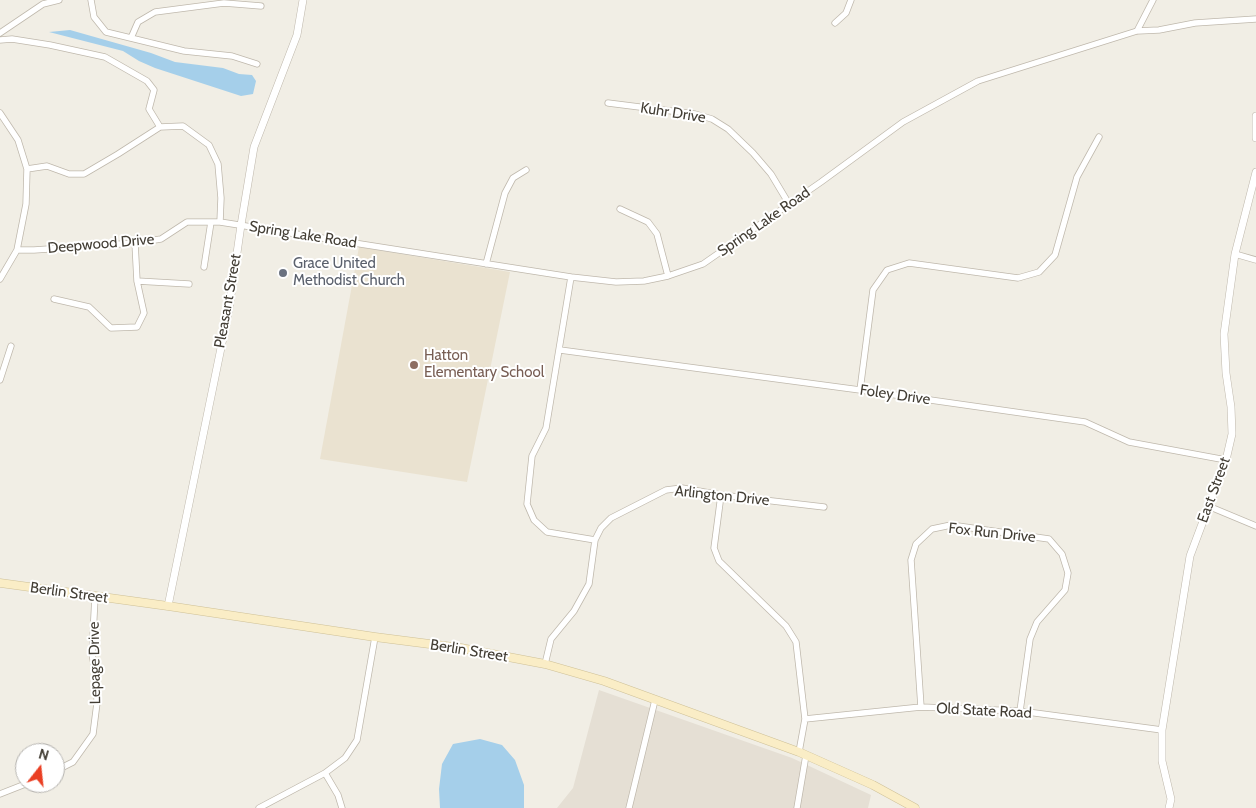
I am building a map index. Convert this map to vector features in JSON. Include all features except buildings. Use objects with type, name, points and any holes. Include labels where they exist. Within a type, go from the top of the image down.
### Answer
[{"type":"main road","name":"Berlin Street","points":[[0,583],[461,648],[545,664],[604,681],[802,754],[874,785],[915,808]]},
{"type":"street","points":[[0,33],[42,2],[59,0]]},
{"type":"street","points":[[91,0],[94,17],[106,32],[184,51],[232,56],[257,64]]},
{"type":"street","name":"Pleasant Street","points":[[168,606],[229,309],[254,147],[297,35],[303,0]]},
{"type":"street","points":[[835,23],[846,13],[851,0]]},
{"type":"street","points":[[1137,31],[1153,0]]},
{"type":"street","points":[[131,38],[138,22],[155,12],[224,3],[261,6]]},
{"type":"street","name":"Spring Lake Road","points":[[241,225],[571,277],[616,282],[644,281],[668,276],[703,264],[903,122],[978,81],[1137,31],[1159,30],[1195,22],[1256,19]]},
{"type":"street","points":[[0,40],[50,45],[104,57],[147,81],[154,90],[149,109],[160,127]]},
{"type":"street","name":"Kuhr Drive","points":[[608,104],[695,114],[712,119],[728,129],[753,153],[771,174],[789,204]]},
{"type":"street","points":[[0,113],[18,140],[27,169],[26,204],[17,250],[0,279]]},
{"type":"street","points":[[1256,116],[1256,138]]},
{"type":"street","points":[[27,169],[47,166],[70,174],[84,174],[160,127],[183,126],[210,144],[218,164],[222,198],[220,222]]},
{"type":"street","points":[[860,390],[873,290],[887,270],[909,264],[1018,278],[1039,272],[1055,255],[1077,177],[1099,136]]},
{"type":"street","points":[[486,264],[504,193],[514,178],[526,170]]},
{"type":"street","name":"East Street","points":[[1169,808],[1171,799],[1162,762],[1162,730],[1190,556],[1226,460],[1232,434],[1224,334],[1235,254],[1256,172]]},
{"type":"street","points":[[620,209],[648,222],[657,234],[668,276]]},
{"type":"street","name":"Deepwood Drive","points":[[17,250],[135,243],[161,239],[187,222],[220,222],[241,225]]},
{"type":"street","points":[[204,267],[211,222]]},
{"type":"street","points":[[54,299],[89,307],[111,328],[137,327],[144,313],[137,282],[135,243]]},
{"type":"street","points":[[1235,254],[1256,260]]},
{"type":"street","points":[[571,277],[546,428],[532,456],[527,504],[534,520],[547,532],[595,540]]},
{"type":"street","points":[[137,282],[189,284]]},
{"type":"street","points":[[0,380],[11,346]]},
{"type":"street","name":"Foley Drive","points":[[560,350],[1085,422],[1129,442],[1226,460]]},
{"type":"street","name":"Arlington Drive","points":[[545,664],[551,639],[574,612],[589,584],[595,540],[601,528],[611,518],[666,490],[682,488],[721,495],[824,507]]},
{"type":"street","points":[[721,495],[714,548],[719,561],[786,626],[796,642],[805,719],[796,808]]},
{"type":"street","points":[[1208,506],[1256,526]]},
{"type":"street","name":"Fox Run Drive","points":[[922,707],[911,560],[916,544],[932,529],[952,525],[1049,539],[1062,554],[1068,573],[1065,590],[1037,622],[1030,639],[1020,711]]},
{"type":"street","name":"Lepage Drive","points":[[65,766],[72,762],[92,734],[97,703],[97,682],[92,654],[95,597]]},
{"type":"street","points":[[259,808],[325,773],[345,758],[357,740],[375,637]]},
{"type":"street","points":[[629,808],[655,700]]},
{"type":"street","name":"Old State Road","points":[[805,719],[922,707],[1020,711],[1162,730]]},
{"type":"street","points":[[325,773],[338,796],[342,808]]},
{"type":"street","points":[[0,794],[15,788]]},
{"type":"shaded area","name":"Hatton Elementary School","points":[[359,247],[510,272],[467,482],[320,459]]},
{"type":"shaded area","points":[[599,690],[792,758],[871,795],[868,808],[557,808],[573,788]]},
{"type":"water","points":[[70,30],[151,53],[175,62],[223,68],[239,74],[252,75],[256,81],[253,94],[241,96],[155,68],[123,51],[49,32]]},
{"type":"water","points":[[480,739],[502,745],[515,760],[524,785],[524,808],[440,808],[439,789],[442,764],[453,744]]},
{"type":"place","name":"Grace United Methodist Church","points":[[283,273]]},
{"type":"place","name":"Hatton Elementary School","points":[[414,365]]}]
